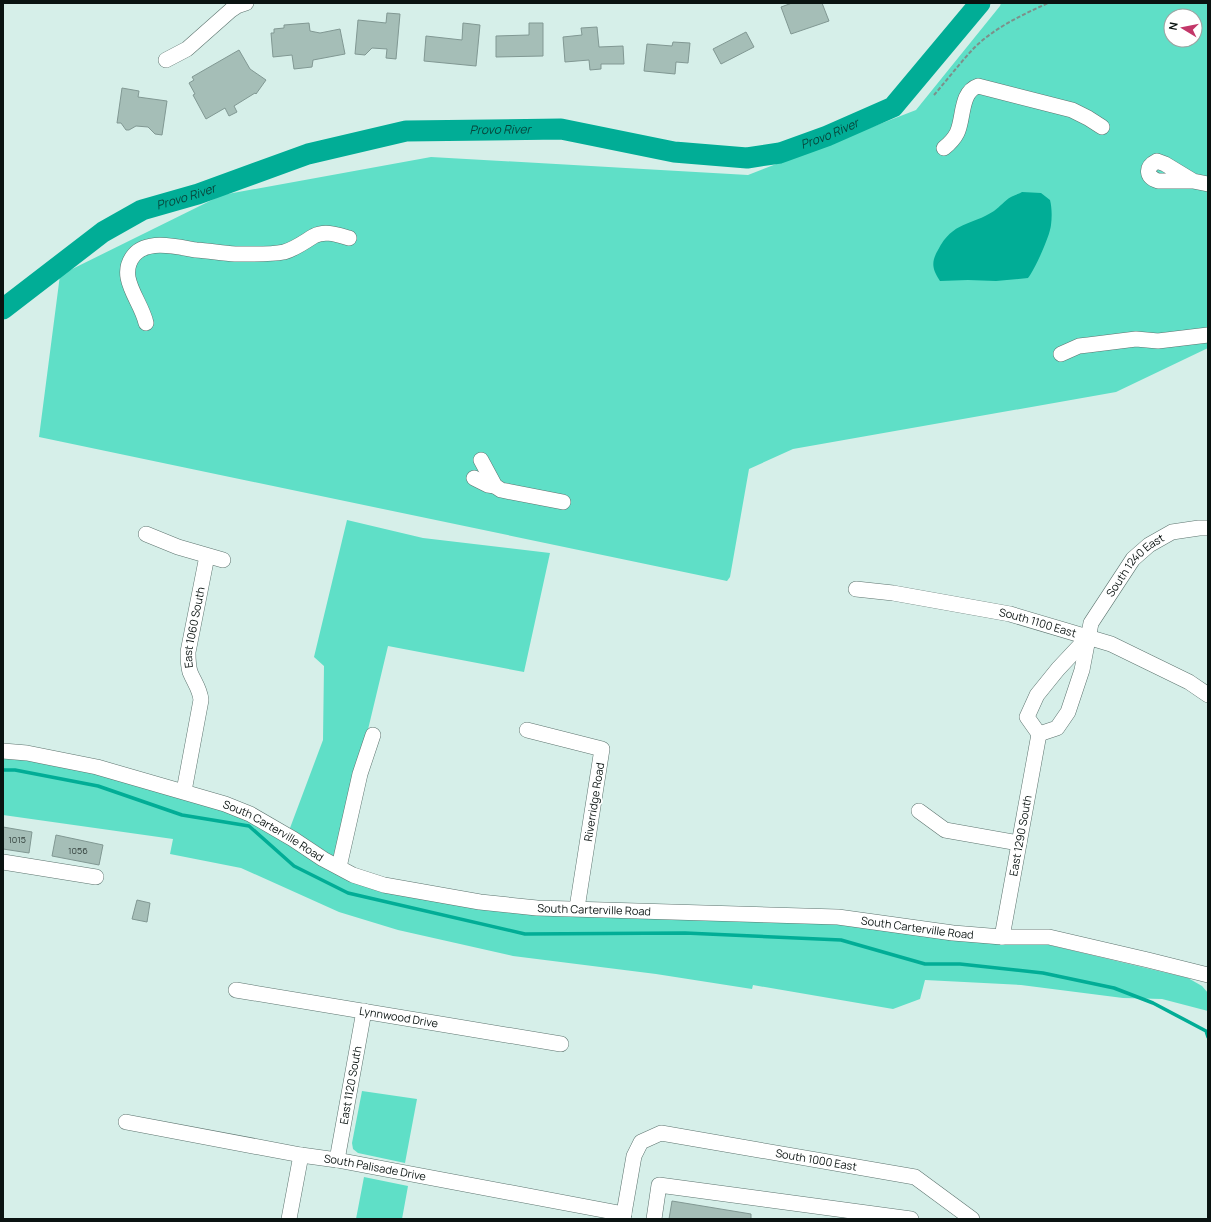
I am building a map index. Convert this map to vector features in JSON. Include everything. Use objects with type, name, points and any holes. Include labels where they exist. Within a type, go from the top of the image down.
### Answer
[{"type":"street","points":[[166,60],[187,49],[231,10],[246,3]]},
{"type":"street","points":[[944,148],[956,135],[961,122],[967,95],[973,88],[978,86],[1072,110],[1102,127]]},
{"type":"street","points":[[146,323],[142,309],[128,281],[127,272],[135,254],[142,250],[160,245],[230,254],[273,253],[292,250],[315,235],[327,233],[349,238]]},
{"type":"street","points":[[1061,354],[1079,346],[1136,339],[1158,341],[1208,335]]},
{"type":"street","points":[[481,460],[495,486]]},
{"type":"street","points":[[474,478],[488,485],[495,486],[501,490],[564,502]]},
{"type":"street","name":"South 1240 East","points":[[1088,637],[1091,623],[1133,559],[1149,545],[1172,532],[1208,528]]},
{"type":"street","points":[[146,534],[178,547],[223,560]]},
{"type":"street","name":"East 1060 South","points":[[184,791],[201,700],[200,692],[191,674],[188,663],[188,652],[207,556]]},
{"type":"street","name":"South 1100 East","points":[[856,589],[1010,614],[1088,637],[1111,644],[1189,682],[1208,695]]},
{"type":"street","points":[[1088,637],[1082,670],[1068,712],[1057,728],[1039,734],[1027,717],[1037,695],[1058,669],[1088,637]]},
{"type":"street","name":"Riverridge Road","points":[[527,730],[602,749],[577,908]]},
{"type":"street","name":"East 1290 South","points":[[1002,937],[1039,734]]},
{"type":"street","points":[[339,867],[360,774],[373,735]]},
{"type":"street","name":"South Carterville Road","points":[[3,751],[27,753],[97,767],[184,791],[250,814],[339,867],[364,879],[384,885],[480,902],[537,908],[838,917],[953,933],[1002,937],[1050,937],[1208,976]]},
{"type":"street","points":[[918,811],[945,830],[1019,843]]},
{"type":"street","points":[[3,862],[96,877]]},
{"type":"street","name":"Lynnwood Drive","points":[[236,990],[561,1044]]},
{"type":"street","name":"East 1120 South","points":[[337,1160],[364,1011]]},
{"type":"street","name":"South Palisade Drive","points":[[126,1122],[301,1155],[337,1160],[624,1216]]},
{"type":"street","name":"South 1000 East","points":[[624,1216],[634,1156],[641,1142],[661,1133],[915,1177],[972,1219]]},
{"type":"street","points":[[289,1219],[301,1155]]},
{"type":"street","points":[[654,1219],[659,1185],[911,1219]]},
{"type":"path","points":[[934,95],[975,47],[1018,17],[1048,3]]},
{"type":"shaded area","points":[[1001,3],[1208,3],[1208,348],[1116,392],[793,449],[749,469],[730,577],[727,581],[39,437],[60,275],[222,195],[431,157],[748,175],[916,110]]},
{"type":"shaded area","points":[[1022,192],[1041,193],[1050,200],[1052,216],[1048,237],[1028,278],[996,281],[940,281],[935,273],[933,262],[938,250],[950,234],[963,225],[986,216],[1012,196]]},
{"type":"shaded area","points":[[347,520],[423,538],[550,553],[524,672],[388,646],[337,859],[290,828],[323,740],[324,666],[314,657]]},
{"type":"shaded area","points":[[3,757],[42,761],[145,786],[230,813],[418,897],[791,919],[1041,943],[1188,978],[1202,986],[1208,993],[1208,1011],[1162,999],[1123,998],[1021,985],[925,980],[920,999],[893,1009],[753,985],[752,989],[656,974],[513,956],[398,930],[339,912],[241,868],[170,854],[173,839],[3,815]]},
{"type":"shaded area","points":[[362,1091],[417,1099],[405,1163],[358,1153],[353,1149],[352,1143]]},
{"type":"shaded area","points":[[364,1177],[408,1186],[402,1219],[356,1219]]},
{"type":"building","points":[[792,3],[822,3],[829,21],[791,34],[781,7]]},
{"type":"building","points":[[387,13],[400,14],[396,59],[386,58],[387,49],[372,48],[365,55],[355,54],[358,20],[386,23]]},
{"type":"building","points":[[309,23],[310,31],[320,33],[340,29],[345,54],[313,60],[312,67],[294,69],[292,55],[273,57],[271,33],[274,33],[274,29],[284,28],[284,25]]},
{"type":"building","points":[[463,23],[480,25],[476,66],[424,61],[426,36],[462,40]]},
{"type":"building","points":[[529,23],[543,23],[543,56],[496,57],[496,36],[529,35]]},
{"type":"building","points":[[597,27],[599,47],[623,46],[624,64],[601,64],[601,69],[590,70],[589,60],[565,62],[563,37],[582,35],[581,28]]},
{"type":"building","points":[[746,32],[754,47],[721,64],[713,49]]},
{"type":"building","points":[[673,42],[690,43],[688,63],[676,62],[675,74],[644,71],[647,44],[672,46]]},
{"type":"building","points":[[239,50],[250,69],[266,80],[256,94],[255,93],[234,106],[237,112],[229,116],[225,108],[206,119],[193,95],[195,94],[189,83],[194,80],[192,77]]},
{"type":"building","points":[[122,88],[139,91],[138,97],[167,101],[162,135],[155,134],[148,127],[136,126],[126,130],[121,123],[117,123]]},
{"type":"building","points":[[3,827],[32,832],[29,853],[3,849]]},
{"type":"building","points":[[56,835],[103,845],[99,865],[52,856]]},
{"type":"building","points":[[137,900],[150,903],[147,922],[132,919]]},
{"type":"building","points":[[672,1201],[751,1214],[751,1219],[669,1219]]},
{"type":"waterway","name":"Provo River","points":[[3,309],[103,232],[142,210],[198,194],[308,154],[406,131],[561,129],[674,152],[747,158],[780,153],[827,136],[893,107],[980,3]]},
{"type":"waterway","points":[[3,770],[15,770],[98,786],[182,815],[249,826],[294,866],[348,893],[525,934],[685,933],[841,940],[925,964],[960,964],[1043,973],[1114,988],[1153,1003],[1206,1031],[1208,1037]]}]
